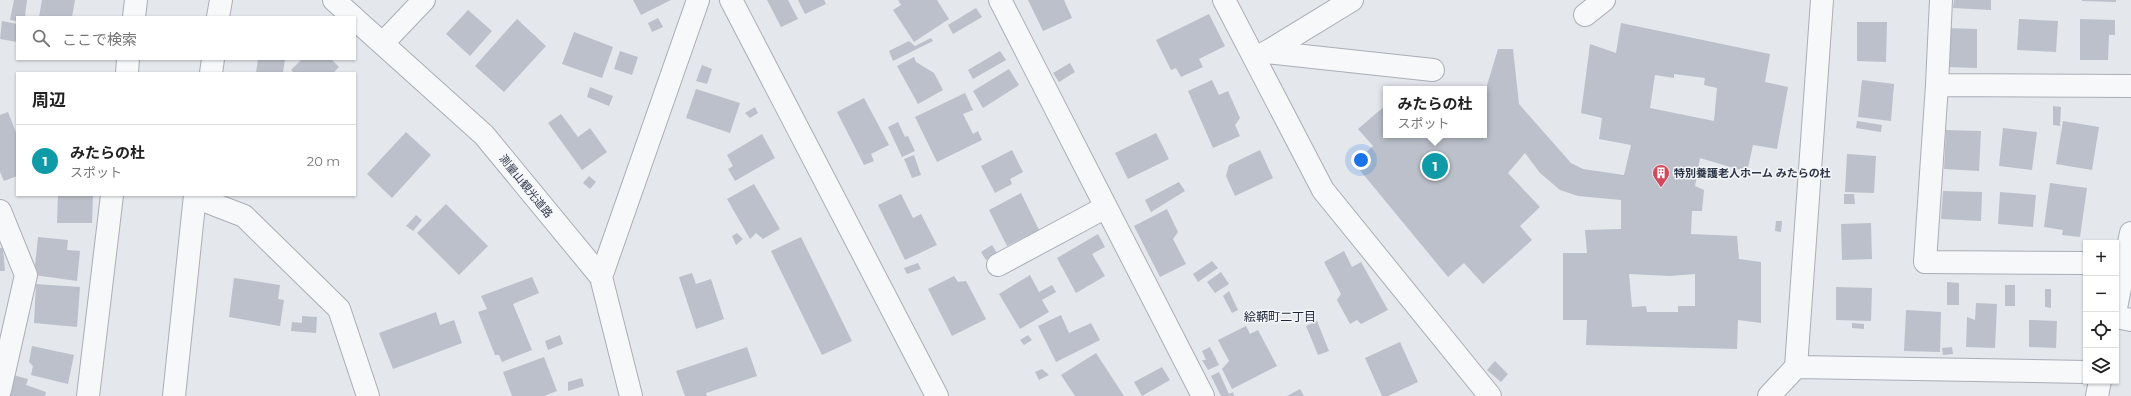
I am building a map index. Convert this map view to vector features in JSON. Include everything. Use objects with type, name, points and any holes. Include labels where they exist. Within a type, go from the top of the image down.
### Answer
[{"type":"street","points":[[134,16],[136,0]]},
{"type":"street","points":[[218,16],[221,0]]},
{"type":"street","name":"測量山観光道路","points":[[334,0],[352,16]]},
{"type":"street","points":[[384,44],[424,0]]},
{"type":"street","points":[[601,277],[698,0]]},
{"type":"street","points":[[731,0],[937,396]]},
{"type":"street","points":[[1000,0],[1203,396]]},
{"type":"street","points":[[1224,0],[1260,56],[1323,190],[1490,396]]},
{"type":"street","points":[[1260,56],[1352,0]]},
{"type":"street","points":[[1586,15],[1604,0]]},
{"type":"street","points":[[1770,396],[1796,367],[1822,0]]},
{"type":"street","points":[[1941,0],[1926,262],[2083,263]]},
{"type":"street","name":"測量山観光道路","points":[[356,20],[484,135],[601,277],[631,396]]},
{"type":"street","points":[[1260,56],[1433,70]]},
{"type":"street","points":[[127,72],[128,60]]},
{"type":"street","points":[[211,72],[213,60]]},
{"type":"street","points":[[1937,85],[2131,86]]},
{"type":"street","points":[[88,396],[112,196]]},
{"type":"street","points":[[174,396],[195,196],[244,216],[339,309],[368,396]]},
{"type":"street","points":[[998,265],[1106,207]]},
{"type":"street","points":[[0,211],[26,275],[0,390]]},
{"type":"street","points":[[2119,276],[2120,263],[2131,233]]},
{"type":"street","points":[[2119,318],[2131,320]]},
{"type":"street","points":[[1796,367],[2083,372]]},
{"type":"street","points":[[2097,396],[2099,384]]},
{"type":"building","points":[[14,0],[27,0],[25,16],[16,16],[16,21],[10,20]]},
{"type":"building","points":[[42,0],[75,0],[72,16],[39,16]]},
{"type":"building","points":[[633,0],[671,0],[641,15]]},
{"type":"building","points":[[767,0],[788,0],[798,19],[781,27]]},
{"type":"building","points":[[798,0],[824,0],[826,4],[805,14]]},
{"type":"building","points":[[898,0],[937,0],[949,19],[914,42],[893,10],[901,5]]},
{"type":"building","points":[[1028,0],[1064,0],[1072,18],[1043,31]]},
{"type":"building","points":[[1954,0],[1991,0],[1991,10],[1953,8]]},
{"type":"building","points":[[2116,0],[2116,2],[2082,1]]},
{"type":"building","points":[[976,8],[982,17],[953,34],[948,25]]},
{"type":"building","points":[[468,10],[492,31],[470,56],[446,34]]},
{"type":"building","points":[[1209,14],[1225,46],[1199,59],[1203,67],[1181,77],[1176,68],[1171,70],[1156,40]]},
{"type":"building","points":[[658,18],[663,27],[652,32],[648,23]]},
{"type":"building","points":[[517,19],[546,46],[504,92],[475,66]]},
{"type":"building","points":[[2019,19],[2058,21],[2056,52],[2017,50]]},
{"type":"building","points":[[2080,19],[2115,20],[2115,35],[2109,35],[2108,60],[2080,60]]},
{"type":"building","points":[[2,21],[16,24],[16,42],[0,39]]},
{"type":"building","points":[[1857,22],[1887,22],[1886,62],[1857,61]]},
{"type":"building","name":"特別養護老人ホーム みたらの杜","points":[[1621,23],[1770,54],[1765,82],[1788,87],[1777,149],[1753,145],[1747,172],[1700,158],[1695,186],[1704,190],[1702,211],[1692,211],[1691,234],[1737,236],[1739,259],[1761,262],[1761,323],[1738,320],[1737,349],[1586,345],[1587,320],[1563,320],[1563,253],[1587,253],[1585,230],[1621,229],[1621,200],[1578,196],[1560,190],[1540,173],[1525,153],[1508,173],[1540,207],[1520,226],[1532,240],[1483,284],[1464,263],[1448,277],[1354,163],[1373,146],[1358,129],[1383,108],[1383,138],[1487,138],[1487,86],[1498,49],[1513,49],[1519,104],[1571,163],[1583,169],[1624,175],[1631,145],[1599,139],[1602,118],[1581,113],[1590,44],[1616,53]],"holes":[[[1674,74],[1705,78],[1704,85],[1717,88],[1714,121],[1650,108],[1655,75],[1674,78]],[[1629,274],[1670,276],[1695,274],[1695,306],[1678,306],[1678,312],[1647,312],[1646,306],[1632,307]]]},
{"type":"building","points":[[1947,28],[1977,29],[1977,68],[1947,67]]},
{"type":"building","points":[[574,32],[613,47],[602,78],[562,64]]},
{"type":"building","points":[[931,38],[933,41],[893,61],[889,51],[909,41],[915,46]]},
{"type":"building","points":[[620,51],[638,57],[632,75],[614,69]]},
{"type":"building","points":[[1000,51],[1006,60],[973,79],[968,70]]},
{"type":"building","points":[[914,57],[916,62],[934,73],[943,90],[918,104],[897,66]]},
{"type":"building","points":[[258,60],[285,60],[283,72],[256,72]]},
{"type":"building","points":[[301,60],[332,60],[339,67],[334,72],[293,72],[291,70]]},
{"type":"building","points":[[1070,63],[1075,72],[1059,82],[1053,73]]},
{"type":"building","points":[[702,65],[712,69],[707,84],[696,81]]},
{"type":"building","points":[[1009,69],[1019,85],[983,108],[973,91]]},
{"type":"building","points":[[1212,80],[1219,95],[1228,91],[1240,118],[1235,125],[1240,136],[1213,148],[1188,91]]},
{"type":"building","points":[[1862,80],[1894,84],[1891,121],[1858,117]]},
{"type":"building","points":[[590,87],[613,96],[609,106],[587,97]]},
{"type":"building","points":[[696,89],[740,103],[730,133],[686,118]]},
{"type":"building","points":[[965,93],[973,110],[963,114],[973,134],[978,131],[982,140],[937,162],[915,117]]},
{"type":"building","points":[[864,98],[889,145],[871,154],[874,161],[864,165],[837,112]]},
{"type":"building","points":[[2053,106],[2061,107],[2060,126],[2053,125]]},
{"type":"building","points":[[755,107],[758,113],[750,118],[745,113]]},
{"type":"building","points":[[8,112],[16,132],[16,176],[4,181],[0,172],[0,115]]},
{"type":"building","points":[[561,114],[578,137],[590,128],[607,152],[582,170],[548,123]]},
{"type":"building","points":[[1857,121],[1882,125],[1881,132],[1856,128]]},
{"type":"building","points":[[2063,121],[2099,127],[2092,170],[2056,164]]},
{"type":"building","points":[[898,122],[905,137],[908,136],[915,151],[902,157],[888,127]]},
{"type":"building","points":[[2003,128],[2037,132],[2032,170],[1999,166]]},
{"type":"building","points":[[1946,130],[1981,131],[1979,171],[1944,169]]},
{"type":"building","points":[[406,132],[431,155],[392,198],[367,174]]},
{"type":"building","points":[[1156,133],[1169,159],[1128,179],[1115,153]]},
{"type":"building","points":[[762,134],[775,158],[735,181],[728,169],[733,166],[727,155]]},
{"type":"building","points":[[1012,150],[1023,172],[1010,179],[1012,184],[995,193],[981,166]]},
{"type":"building","points":[[1260,150],[1273,178],[1235,196],[1226,176],[1229,165]]},
{"type":"building","points":[[1847,154],[1876,156],[1874,193],[1845,192]]},
{"type":"building","points":[[914,155],[921,175],[912,178],[904,159]]},
{"type":"building","points":[[589,176],[596,182],[590,189],[583,183]]},
{"type":"building","points":[[1179,182],[1185,191],[1151,212],[1145,200]]},
{"type":"building","points":[[2050,183],[2087,188],[2080,237],[2062,235],[2063,230],[2044,227]]},
{"type":"building","points":[[754,184],[780,229],[763,239],[756,233],[750,239],[727,199]]},
{"type":"building","points":[[1943,191],[1982,192],[1981,221],[1941,219]]},
{"type":"building","points":[[2000,192],[2036,195],[2033,227],[1998,224]]},
{"type":"building","points":[[1021,193],[1039,230],[1007,246],[989,210]]},
{"type":"building","points":[[901,194],[913,218],[921,214],[937,245],[905,260],[878,205]]},
{"type":"building","points":[[1844,194],[1854,194],[1855,204],[1844,204]]},
{"type":"building","points":[[58,196],[93,196],[92,223],[57,223]]},
{"type":"building","points":[[446,204],[488,246],[459,275],[417,233]]},
{"type":"building","points":[[1167,209],[1178,232],[1173,239],[1186,264],[1160,277],[1134,226]]},
{"type":"building","points":[[416,215],[422,220],[413,231],[406,226]]},
{"type":"building","points":[[1776,221],[1782,221],[1781,232],[1775,231]]},
{"type":"building","points":[[1871,223],[1872,259],[1842,260],[1841,224]]},
{"type":"building","points":[[737,233],[743,239],[736,245],[732,236]]},
{"type":"building","points":[[1098,234],[1105,247],[1092,254],[1105,276],[1076,293],[1057,258]]},
{"type":"building","points":[[38,237],[68,240],[67,250],[80,251],[77,281],[34,275]]},
{"type":"building","points":[[801,237],[852,341],[822,355],[771,251]]},
{"type":"building","points":[[992,245],[997,253],[986,260],[981,252]]},
{"type":"building","points":[[0,248],[3,248],[5,271],[0,271]]},
{"type":"building","points":[[1344,251],[1352,267],[1361,262],[1388,310],[1361,324],[1357,320],[1350,324],[1337,300],[1341,294],[1324,262]]},
{"type":"building","points":[[1212,261],[1218,268],[1198,282],[1193,274]]},
{"type":"building","points":[[918,263],[921,269],[907,274],[904,268]]},
{"type":"building","points":[[1221,272],[1229,284],[1215,293],[1207,282]]},
{"type":"building","points":[[692,273],[696,284],[711,279],[724,319],[696,329],[679,277]]},
{"type":"building","points":[[1030,275],[1039,292],[1052,285],[1056,292],[1042,300],[1049,312],[1020,329],[999,294]]},
{"type":"building","points":[[954,276],[958,282],[966,281],[986,319],[952,336],[928,289]]},
{"type":"building","points":[[532,277],[539,293],[513,304],[532,350],[502,362],[499,355],[495,355],[478,312],[487,309],[481,296]]},
{"type":"building","points":[[234,278],[280,285],[278,299],[284,300],[280,326],[229,317]]},
{"type":"building","points":[[1947,282],[1959,283],[1959,305],[1947,305]]},
{"type":"building","points":[[36,284],[80,287],[77,327],[34,323]]},
{"type":"building","points":[[2005,285],[2015,285],[2015,306],[2005,306]]},
{"type":"building","points":[[1836,287],[1872,288],[1871,321],[1836,320]]},
{"type":"building","points":[[2045,289],[2051,289],[2051,308],[2045,307]]},
{"type":"building","points":[[1229,291],[1238,310],[1232,313],[1223,296]]},
{"type":"building","points":[[1976,303],[1997,304],[1995,348],[1966,347],[1967,317],[1975,320]]},
{"type":"building","points":[[1906,310],[1941,312],[1940,352],[1904,351]]},
{"type":"building","points":[[436,312],[440,325],[454,320],[462,343],[393,369],[379,333]]},
{"type":"building","points":[[1061,315],[1069,333],[1091,323],[1100,340],[1056,362],[1038,326]]},
{"type":"building","points":[[302,316],[317,317],[316,333],[291,331],[292,322],[302,323]]},
{"type":"building","points":[[2029,320],[2057,321],[2056,348],[2029,347]]},
{"type":"building","points":[[1317,321],[1329,351],[1318,355],[1306,326]]},
{"type":"building","points":[[1852,323],[1864,324],[1864,329],[1852,328]]},
{"type":"building","points":[[1246,326],[1250,334],[1258,330],[1277,366],[1232,389],[1222,369],[1229,361],[1218,340]]},
{"type":"building","points":[[560,335],[563,344],[548,350],[545,341]]},
{"type":"building","points":[[1028,335],[1032,340],[1024,345],[1020,340]]},
{"type":"building","points":[[1400,342],[1418,382],[1388,396],[1382,396],[1365,358]]},
{"type":"building","points":[[32,346],[74,355],[68,384],[31,375],[33,366],[29,362]]},
{"type":"building","points":[[747,347],[757,376],[706,393],[707,396],[685,396],[676,371]]},
{"type":"building","points":[[1210,347],[1219,365],[1208,370],[1202,360],[1206,360],[1202,351]]},
{"type":"building","points":[[1952,347],[1953,354],[1943,355],[1942,348]]},
{"type":"building","points":[[1096,353],[1124,396],[1075,396],[1061,375]]},
{"type":"building","points":[[544,357],[557,391],[544,396],[512,396],[503,372]]},
{"type":"building","points":[[1495,361],[1508,374],[1501,382],[1487,370]]},
{"type":"building","points":[[1162,367],[1170,380],[1142,396],[1134,382]]},
{"type":"building","points":[[1042,369],[1049,375],[1039,380],[1035,372]]},
{"type":"building","points":[[1219,372],[1229,394],[1233,392],[1234,396],[1221,396],[1211,376]]},
{"type":"building","points":[[13,375],[28,379],[26,385],[46,392],[45,396],[7,396]]},
{"type":"building","points":[[582,378],[584,386],[568,391],[568,382]]},
{"type":"building","points":[[1300,389],[1304,396],[1287,396]]},
{"type":"place","name":"みたらの杜","points":[[1435,166]]},
{"type":"place","name":"特別養護老人ホーム みたらの杜","points":[[1661,188]]},
{"type":"district","name":"絵鞆町二丁目","points":[[1280,316]]}]
